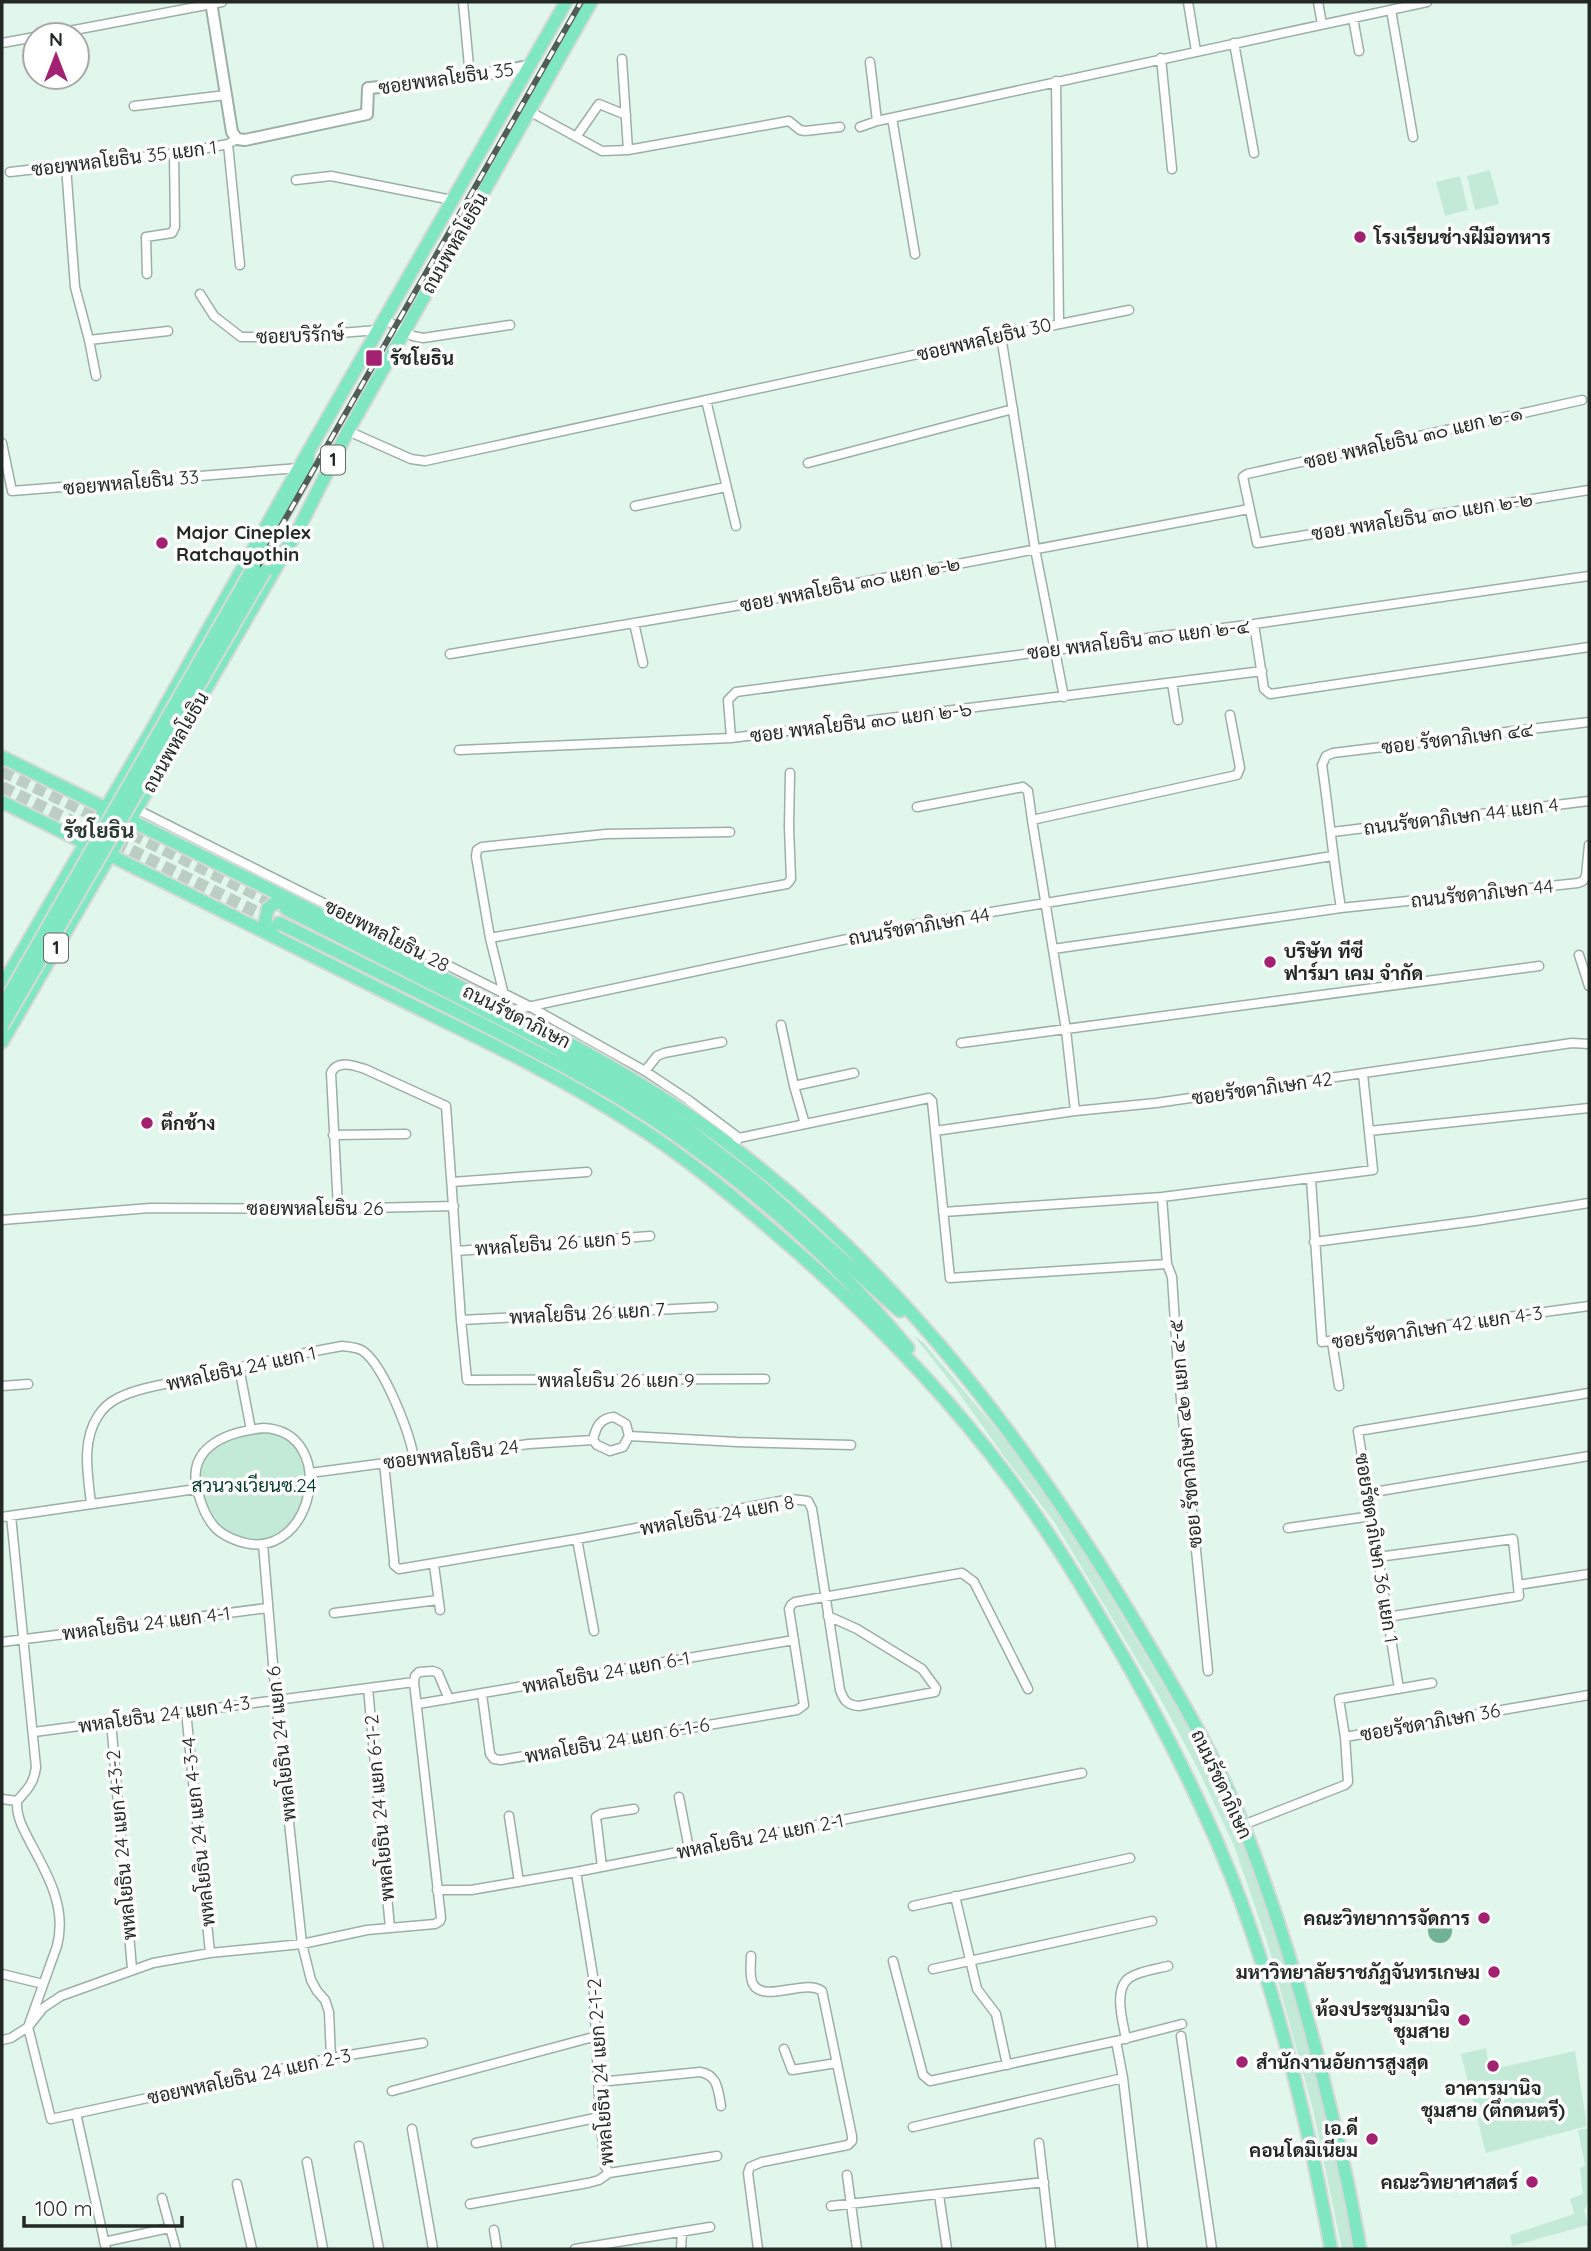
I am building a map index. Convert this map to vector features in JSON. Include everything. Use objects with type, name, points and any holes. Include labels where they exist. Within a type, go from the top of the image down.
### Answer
[{"type":"main road","name":"ถนนพหลโยธิน","points":[[3,981],[154,726],[566,2]]},
{"type":"main road","name":"ถนนพหลโยธิน","points":[[2,1042],[301,524],[348,431],[589,4]]},
{"type":"main road","name":"ถนนพหลโยธิน","points":[[2,1026],[260,569],[307,474],[308,452]]},
{"type":"main road","name":"ถนนพหลโยธิน","points":[[2,1007],[260,569],[311,489],[323,477]]},
{"type":"main road","points":[[154,726],[160,734],[178,736]]},
{"type":"main road","name":"ถนนรัชดาภิเษก","points":[[2,757],[105,808],[133,815],[292,906],[601,1073],[686,1128],[758,1184],[866,1279],[964,1373]]},
{"type":"main road","name":"ถนนรัชดาภิเษก","points":[[2,802],[509,1054],[595,1100],[666,1146],[731,1196],[813,1266],[942,1394]]},
{"type":"main road","points":[[52,898],[64,899],[77,913]]},
{"type":"main road","points":[[276,937],[265,922],[268,908],[275,903],[292,906]]},
{"type":"main road","name":"ถนนรัชดาภิเษก","points":[[292,906],[608,1063],[735,1142],[859,1259],[912,1313],[964,1373],[1029,1457],[1100,1564],[1192,1720],[1220,1773],[1243,1825],[1291,1960],[1313,2034],[1360,2249]]},
{"type":"main road","name":"ถนนรัชดาภิเษก","points":[[279,922],[580,1074],[651,1118],[759,1199],[861,1294],[915,1357],[1011,1480],[1067,1562],[1179,1759],[1219,1846],[1243,1908],[1291,2065],[1331,2249]]},
{"type":"street","points":[[463,2],[470,77]]},
{"type":"street","points":[[1188,2],[1196,51]]},
{"type":"street","points":[[1318,2],[1322,24]]},
{"type":"street","points":[[860,127],[1056,81],[1427,2]]},
{"type":"street","points":[[91,27],[215,3],[233,142],[240,265]]},
{"type":"street","points":[[1391,10],[1413,137]]},
{"type":"street","points":[[1353,18],[1359,51]]},
{"type":"street","points":[[2,43],[21,40]]},
{"type":"street","points":[[1234,43],[1254,153]]},
{"type":"street","points":[[1161,58],[1172,169]]},
{"type":"street","points":[[622,59],[628,150]]},
{"type":"street","points":[[870,62],[877,121]]},
{"type":"street","name":"ซอยพหลโยธิน 35","points":[[233,142],[367,114],[368,88],[470,77],[529,66]]},
{"type":"street","name":"ซอยพหลโยธิน 30","points":[[348,431],[411,459],[425,461],[1059,324],[1056,81]]},
{"type":"street","points":[[134,106],[226,95]]},
{"type":"street","points":[[576,137],[599,104],[626,115]]},
{"type":"street","points":[[529,111],[602,151],[628,150],[789,121],[805,131],[840,127]]},
{"type":"street","points":[[892,118],[915,254]]},
{"type":"street","name":"ซอยพหลโยธิน 35 แยก 1","points":[[10,172],[174,153],[233,142]]},
{"type":"street","points":[[146,274],[146,237],[174,231],[174,153]]},
{"type":"street","points":[[66,166],[75,287],[96,376]]},
{"type":"street","points":[[296,180],[331,176],[452,200]]},
{"type":"street","name":"ซอยบริรักษ์","points":[[200,294],[214,316],[241,337],[289,337],[381,325]]},
{"type":"street","points":[[1059,324],[1129,310]]},
{"type":"street","points":[[381,325],[423,338],[510,325]]},
{"type":"street","points":[[89,340],[168,331]]},
{"type":"street","points":[[1001,336],[1035,548],[1064,697]]},
{"type":"street","points":[[706,400],[736,526]]},
{"type":"street","name":"ซอย พหลโยธิน ๓๐ แยก ๒-๑","points":[[1249,509],[1244,475],[1582,400]]},
{"type":"street","points":[[808,463],[1013,409]]},
{"type":"street","name":"ซอยพหลโยธิน 33","points":[[2,443],[12,491],[299,468]]},
{"type":"street","points":[[635,506],[726,487]]},
{"type":"street","name":"ซอย พหลโยธิน ๓๐ แยก ๒-๒","points":[[450,654],[735,607],[1249,509],[1256,543],[1589,490]]},
{"type":"street","name":"ซอย พหลโยธิน ๓๐ แยก ๒-๔","points":[[731,738],[728,700],[736,692],[1254,624],[1589,576]]},
{"type":"street","points":[[634,623],[643,663]]},
{"type":"street","points":[[1254,624],[1264,690],[1270,694],[1589,647]]},
{"type":"street","name":"ซอย พหลโยธิน ๓๐ แยก ๒-๖","points":[[458,750],[731,738],[1262,671]]},
{"type":"street","points":[[1172,683],[1178,720]]},
{"type":"street","points":[[1032,820],[1237,775],[1240,768],[1230,715]]},
{"type":"street","name":"ซอย รัชดาภิเษก ๔๔","points":[[1332,832],[1322,765],[1325,756],[1346,751],[1589,722]]},
{"type":"street","points":[[490,938],[788,884],[791,879],[790,773]]},
{"type":"street","points":[[917,807],[1023,787],[1028,791],[1066,1030],[1075,1111]]},
{"type":"street","name":"ถนนรัชดาภิเษก 44 แยก 4","points":[[1332,832],[1589,801]]},
{"type":"street","name":"ซอยพหลโยธิน 28","points":[[133,815],[527,1005],[645,1071],[687,1100],[735,1142]]},
{"type":"street","points":[[508,1011],[490,938],[477,850],[482,847],[606,834],[730,832]]},
{"type":"street","points":[[1332,832],[1332,856],[1342,908]]},
{"type":"street","name":"ถนนรัชดาภิเษก 44","points":[[1053,949],[1342,908],[1578,883],[1586,876],[1589,845]]},
{"type":"street","name":"ถนนรัชดาภิเษก 44","points":[[508,1011],[918,924],[1332,856]]},
{"type":"street","points":[[1579,955],[1589,986]]},
{"type":"street","points":[[961,1043],[1539,966]]},
{"type":"street","points":[[781,1025],[805,1124]]},
{"type":"street","points":[[645,1071],[657,1056],[664,1052],[722,1042]]},
{"type":"street","name":"ซอยรัชดาภิเษก 42","points":[[935,1131],[1075,1111],[1156,1103],[1572,1043],[1589,1044]]},
{"type":"street","points":[[338,1208],[332,1069],[351,1065],[365,1069],[446,1106],[461,1320]]},
{"type":"street","points":[[794,1086],[854,1073]]},
{"type":"street","points":[[943,1212],[1162,1198],[1373,1170],[1363,1074]]},
{"type":"street","points":[[735,1142],[929,1098],[932,1101],[950,1278],[1167,1264]]},
{"type":"street","points":[[1369,1131],[1589,1108]]},
{"type":"street","points":[[333,1135],[406,1134]]},
{"type":"street","points":[[452,1182],[587,1172]]},
{"type":"street","name":"ซอยรัชดาภิเษก 42 แยก 4-3","points":[[1311,1179],[1322,1342],[1589,1306]]},
{"type":"street","name":"ซอย รัชดาภิเษก ๔๒ แยก ๔-๕","points":[[1162,1198],[1167,1264],[1172,1277],[1178,1369],[1208,1671]]},
{"type":"street","points":[[1314,1242],[1589,1203]]},
{"type":"street","name":"ซอยพหลโยธิน 26","points":[[2,1220],[150,1208],[454,1206]]},
{"type":"street","name":"พหลโยธิน 26 แยก 5","points":[[457,1251],[650,1236]]},
{"type":"street","name":"พหลโยธิน 26 แยก 7","points":[[461,1320],[713,1307]]},
{"type":"street","name":"พหลโยธิน 26 แยก 9","points":[[461,1320],[467,1380],[765,1379]]},
{"type":"street","points":[[1332,1342],[1339,1386]]},
{"type":"street","name":"พหลโยธิน 24 แยก 1","points":[[91,1504],[86,1465],[88,1441],[97,1417],[116,1399],[239,1367],[342,1346],[363,1352],[379,1371],[412,1447],[414,1459]]},
{"type":"street","points":[[239,1367],[251,1430]]},
{"type":"street","points":[[2,1386],[28,1384]]},
{"type":"street","name":"ซอยรัชดาภิเษก 36 แยก 1","points":[[1399,1689],[1358,1431],[1589,1393]]},
{"type":"street","points":[[593,1440],[597,1426],[614,1417],[626,1423],[629,1436]]},
{"type":"street","points":[[274,1429],[290,1435],[302,1451],[310,1473],[304,1512],[292,1527],[263,1545],[238,1541],[220,1532],[213,1526],[196,1489],[198,1461],[206,1448],[230,1435],[251,1430],[274,1429]]},
{"type":"street","name":"ซอยพหลโยธิน 24","points":[[310,1473],[529,1444],[593,1440],[604,1449],[617,1450],[627,1442],[629,1436],[851,1445]]},
{"type":"street","points":[[1368,1493],[1589,1456]]},
{"type":"street","name":"พหลโยธิน 24 แยก 8","points":[[384,1463],[394,1565],[399,1569],[434,1565],[791,1499],[808,1501],[812,1509],[824,1597],[844,1700],[850,1705],[859,1706],[935,1692],[936,1688],[930,1677],[911,1662],[857,1629],[828,1616]]},
{"type":"street","points":[[28,2027],[60,1936],[58,1904],[50,1881],[18,1819],[17,1801],[31,1787],[36,1767],[24,1639],[7,1517],[196,1489]]},
{"type":"street","points":[[1288,1528],[1372,1516]]},
{"type":"street","points":[[1378,1557],[1512,1538],[1519,1596],[1387,1617]]},
{"type":"street","points":[[577,1539],[594,1631]]},
{"type":"street","name":"พหลโยธิน 24 แยก 6","points":[[263,1545],[267,1608],[302,1944],[311,1980],[325,2000],[329,2012],[331,2058]]},
{"type":"street","points":[[334,1613],[439,1605],[434,1565]]},
{"type":"street","points":[[794,1640],[789,1609],[795,1602],[955,1574],[968,1576],[974,1582],[1028,1689]]},
{"type":"street","points":[[1518,1585],[1589,1574]]},
{"type":"street","name":"พหลโยธิน 24 แยก 4-1","points":[[2,1642],[267,1608]]},
{"type":"street","name":"พหลโยธิน 24 แยก 6-1","points":[[418,1704],[794,1640]]},
{"type":"street","name":"พหลโยธิน 24 แยก 6-1-6","points":[[482,1694],[490,1754],[494,1759],[500,1760],[797,1710],[804,1705],[794,1640]]},
{"type":"street","name":"พหลโยธิน 24 แยก 4-3","points":[[34,1732],[414,1684],[415,1676],[419,1672],[438,1673],[449,1699]]},
{"type":"street","points":[[1345,1737],[1339,1699],[1432,1683]]},
{"type":"street","points":[[2,2040],[11,2038],[28,2027],[43,2008],[61,1996],[153,1963],[210,1953],[302,1944],[367,1930],[435,1924],[440,1921],[414,1684]]},
{"type":"street","name":"พหลโยธิน 24 แยก 6-1-2","points":[[368,1688],[390,1928]]},
{"type":"street","name":"ซอยรัชดาภิเษก 36","points":[[1243,1825],[1345,1786],[1349,1777],[1345,1737],[1589,1695]]},
{"type":"street","name":"พหลโยธิน 24 แยก 4-3-4","points":[[186,1711],[210,1953]]},
{"type":"street","name":"พหลโยธิน 24 แยก 4-3-2","points":[[111,1721],[132,1969]]},
{"type":"street","name":"พหลโยธิน 24 แยก 2-1","points":[[437,1890],[471,1890],[576,1872],[1082,1773]]},
{"type":"street","points":[[679,1797],[689,1849]]},
{"type":"street","points":[[2,1800],[17,1801]]},
{"type":"street","points":[[602,1867],[596,1817],[634,1809]]},
{"type":"street","points":[[509,1816],[519,1882]]},
{"type":"street","points":[[913,1906],[1130,1858]]},
{"type":"street","name":"พหลโยธิน 24 แยก 2-1-2","points":[[470,2204],[588,2183],[599,2180],[609,2172],[605,2166],[600,2117],[593,1976],[576,1872]]},
{"type":"street","points":[[955,1896],[977,1989],[996,2014],[1007,2065]]},
{"type":"street","points":[[933,1969],[1152,1921]]},
{"type":"street","points":[[751,1956],[751,1980],[753,1986],[762,1991],[814,1987],[822,1991],[852,2136],[848,2145],[762,2162],[750,2167],[748,2172],[758,2249]]},
{"type":"street","points":[[893,1961],[923,2075],[926,2079],[935,2081],[1182,2024]]},
{"type":"street","points":[[1126,2039],[1121,2005],[1122,1989],[1128,1979],[1168,1966]]},
{"type":"street","points":[[2,1974],[43,1984]]},
{"type":"street","name":"ซอยพหลโยธิน 24 แยก 2-3","points":[[28,2027],[51,2119],[331,2058],[422,2043]]},
{"type":"street","points":[[392,2091],[597,2036]]},
{"type":"street","points":[[1181,2036],[1212,2249]]},
{"type":"street","points":[[1116,2041],[1124,2078],[1143,2249]]},
{"type":"street","points":[[783,2049],[792,2070],[837,2063]]},
{"type":"street","points":[[599,2082],[700,2072],[715,2078],[721,2106]]},
{"type":"street","points":[[914,2127],[1124,2078]]},
{"type":"street","points":[[76,2113],[105,2246],[169,2228]]},
{"type":"street","points":[[476,2143],[600,2117]]},
{"type":"street","points":[[412,2129],[433,2249]]},
{"type":"street","points":[[1039,2143],[1052,2249]]},
{"type":"street","points":[[359,2146],[379,2249]]},
{"type":"street","points":[[609,2172],[717,2156]]},
{"type":"street","points":[[307,2162],[323,2249]]},
{"type":"street","points":[[847,2175],[857,2249]]},
{"type":"street","points":[[831,2206],[1044,2182]]},
{"type":"street","points":[[237,2184],[252,2249]]},
{"type":"street","points":[[939,2195],[947,2249]]},
{"type":"street","points":[[163,2198],[176,2249]]},
{"type":"street","points":[[575,2249],[710,2227]]},
{"type":"street","points":[[494,2230],[497,2249]]},
{"type":"street","points":[[681,2249],[682,2232]]},
{"type":"green space","points":[[1490,170],[1499,204],[1475,210],[1467,176]]},
{"type":"green space","points":[[1460,176],[1468,210],[1445,216],[1436,182]]},
{"type":"green space","points":[[914,1336],[924,1343],[1034,1474],[1062,1516],[1196,1740],[1232,1813],[1272,1921],[1311,2051],[1353,2249],[1342,2249],[1313,2110],[1269,1948],[1235,1848],[1198,1769],[1160,1698],[1055,1523]]},
{"type":"green space","name":"สวนวงเวียนซ.24","points":[[258,1429],[296,1441],[308,1468],[308,1492],[297,1520],[279,1535],[260,1543],[241,1542],[224,1532],[210,1517],[200,1499],[196,1479],[200,1460],[212,1445]]},
{"type":"green space","points":[[1486,2048],[1489,2065],[1493,2069],[1575,2051],[1587,2126],[1486,2153],[1461,2054]]},
{"type":"green space","points":[[1589,2128],[1589,2202],[1584,2210],[1588,2225],[1512,2246],[1510,2235],[1574,2214],[1570,2199],[1583,2194],[1580,2169],[1585,2165],[1578,2130]]},
{"type":"shaded area","points":[[1440,1919],[1451,1926],[1452,1931],[1445,1942],[1440,1943],[1429,1936],[1428,1931],[1435,1920]]},
{"type":"tunnel","points":[[2,771],[282,907]]},
{"type":"tunnel","points":[[2,787],[279,923]]},
{"type":"railway","points":[[2,1014],[581,2]]},
{"type":"place","name":"โรงเรียนช่างฝีมือทหาร","points":[[1360,237]]},
{"type":"place","name":"รัชโยธิน","points":[[374,358]]},
{"type":"place","name":"Major Cineplex Ratchayothin","points":[[162,543]]},
{"type":"place","name":"บริษัท ทีซี ฟาร์มา เคม จำกัด","points":[[1270,962]]},
{"type":"place","name":"ตึกช้าง","points":[[147,1123]]},
{"type":"place","name":"คณะวิทยาการจัดการ","points":[[1484,1918]]},
{"type":"place","name":"มหาวิทยาลัยราชภัฏจันทรเกษม","points":[[1494,1972]]},
{"type":"place","name":"ห้องประชุมมานิจ ชุมสาย","points":[[1464,2020]]},
{"type":"place","name":"สำนักงานอัยการสูงสุด","points":[[1242,2062]]},
{"type":"place","name":"อาคารมานิจ ชุมสาย (ตึกดนตรี)","points":[[1493,2066]]},
{"type":"place","name":"เอ.ดี คอนโดมิเนียม","points":[[1372,2139]]},
{"type":"place","name":"คณะวิทยาศาสตร์","points":[[1532,2182]]},
{"type":"district","name":"รัชโยธิน","points":[[99,831]]}]
